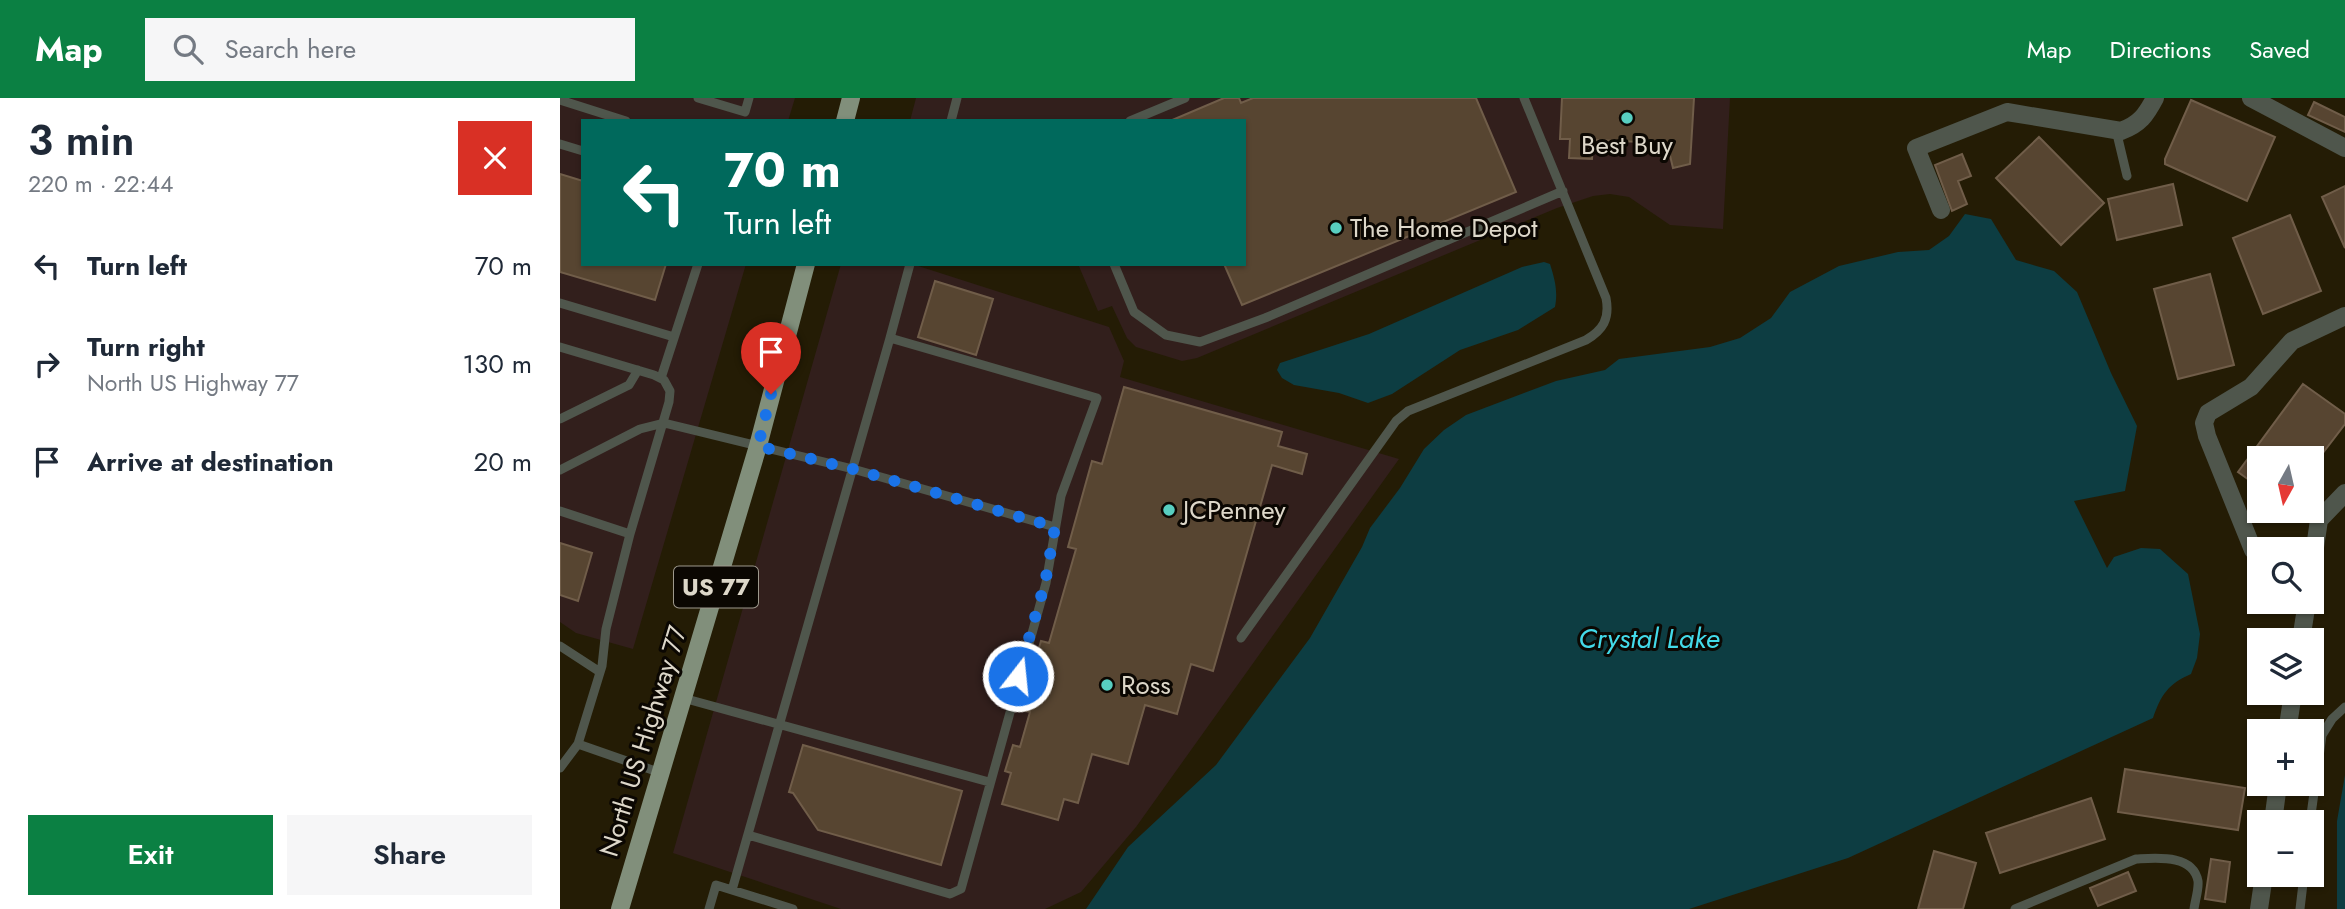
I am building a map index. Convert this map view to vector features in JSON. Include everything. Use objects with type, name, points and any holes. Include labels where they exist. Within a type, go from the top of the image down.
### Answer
[{"type":"main road","points":[[846,119],[851,98]]},
{"type":"main road","name":"North US Highway 77","points":[[620,909],[758,446],[805,266]]},
{"type":"street","points":[[1941,211],[1916,148],[2007,112],[2121,131],[2134,126],[2145,117],[2155,98]]},
{"type":"street","points":[[2251,98],[2345,148]]},
{"type":"street","points":[[2248,537],[2207,436],[2204,423],[2208,413],[2250,387],[2292,341],[2345,316]]},
{"type":"street","points":[[2316,537],[2319,520],[2344,497]]},
{"type":"street","points":[[2259,909],[2262,887]]},
{"type":"lane","points":[[698,98],[743,116],[749,98]]},
{"type":"lane","points":[[952,119],[957,98]]},
{"type":"lane","points":[[1135,119],[1185,98]]},
{"type":"lane","points":[[1241,638],[1396,421],[1408,411],[1586,340],[1606,323],[1609,309],[1606,298],[1524,98]]},
{"type":"lane","points":[[560,100],[620,119]]},
{"type":"lane","points":[[2116,130],[2127,176]]},
{"type":"lane","points":[[560,144],[581,149]]},
{"type":"lane","points":[[1115,266],[1134,312],[1166,335],[1200,342],[1265,318],[1563,191]]},
{"type":"lane","points":[[661,378],[697,266]]},
{"type":"lane","points":[[732,890],[909,266]]},
{"type":"lane","points":[[560,303],[674,337]]},
{"type":"lane","points":[[748,835],[950,894],[961,889],[1045,583],[1066,482],[1097,398],[890,338]]},
{"type":"lane","points":[[560,347],[661,378],[670,391],[664,423],[630,534],[606,629],[600,672],[578,744],[560,768]]},
{"type":"lane","points":[[560,419],[629,385],[638,370]]},
{"type":"lane","points":[[560,470],[640,429],[664,423],[853,469],[1055,527]]},
{"type":"lane","points":[[560,511],[630,534]]},
{"type":"lane","points":[[560,646],[600,672]]},
{"type":"lane","points":[[683,698],[989,782]]},
{"type":"lane","points":[[2312,810],[2322,734],[2332,719],[2345,707]]},
{"type":"lane","points":[[578,744],[661,773]]},
{"type":"lane","points":[[2015,909],[2136,859],[2158,858],[2185,862],[2192,870],[2198,882],[2194,909]]},
{"type":"lane","points":[[709,909],[716,885],[793,909]]},
{"type":"lane","points":[[2300,909],[2303,887]]},
{"type":"shaded area","points":[[560,98],[795,98],[789,119],[581,119],[581,266],[745,266],[633,649],[576,633],[560,622]]},
{"type":"shaded area","points":[[916,98],[1730,98],[1723,229],[1670,225],[1629,197],[1610,194],[1593,196],[1557,208],[1197,358],[1182,361],[1136,347],[1127,338],[1112,306],[1098,311],[1079,266],[1246,266],[1246,119],[911,119]]},
{"type":"shaded area","points":[[840,266],[918,266],[1109,327],[1124,361],[1120,377],[1399,459],[1136,827],[1081,892],[1045,909],[841,909],[673,853]]},
{"type":"water","name":"Crystal Lake","points":[[1965,214],[1991,219],[2016,260],[2054,271],[2077,292],[2137,426],[2125,491],[2074,501],[2107,568],[2114,557],[2141,548],[2160,549],[2188,574],[2200,634],[2197,658],[2191,674],[2166,691],[2153,718],[1848,858],[1689,909],[1086,909],[1128,847],[1216,765],[1310,638],[1370,528],[1400,488],[1424,449],[1444,430],[1466,415],[1556,381],[1605,370],[1619,359],[1710,347],[1740,338],[1771,318],[1790,292],[1839,266],[1898,252],[1929,250],[1949,236]]},
{"type":"water","points":[[1544,262],[1550,264],[1553,275],[1555,307],[1518,330],[1460,350],[1392,394],[1368,403],[1339,393],[1294,385],[1282,378],[1277,370],[1280,363],[1369,334],[1522,267]]},
{"type":"water","points":[[2345,775],[2345,909],[2337,909],[2337,821]]},
{"type":"building","name":"The Home Depot","points":[[1224,98],[1239,98],[1241,103],[1253,98],[1476,98],[1516,192],[1242,305],[1225,266],[1246,266],[1246,119],[1175,119]]},
{"type":"building","name":"Best Buy","points":[[1562,98],[1694,98],[1690,164],[1673,168],[1667,143],[1593,140],[1592,159],[1569,158],[1570,139],[1560,139]]},
{"type":"building","points":[[2191,100],[2275,137],[2247,201],[2165,164]]},
{"type":"building","points":[[2314,102],[2345,117],[2345,132],[2308,115]]},
{"type":"building","points":[[2039,137],[2104,203],[2061,245],[1996,178]]},
{"type":"building","points":[[1962,154],[1971,176],[1958,181],[1967,204],[1952,211],[1935,165]]},
{"type":"building","points":[[560,174],[581,180],[581,266],[665,266],[655,300],[560,272]]},
{"type":"building","points":[[2173,184],[2182,225],[2117,240],[2108,199]]},
{"type":"building","points":[[2345,186],[2345,248],[2322,197]]},
{"type":"building","points":[[2290,215],[2321,291],[2263,314],[2233,238]]},
{"type":"building","points":[[2210,274],[2234,365],[2178,379],[2154,289]]},
{"type":"building","points":[[935,281],[993,299],[976,355],[918,337]]},
{"type":"building","points":[[2303,384],[2345,414],[2345,424],[2324,451],[2324,446],[2257,446]]},
{"type":"building","name":"JCPenney","points":[[1124,387],[1282,432],[1278,446],[1307,454],[1302,474],[1272,465],[1213,671],[1191,664],[1177,714],[1145,705],[1128,764],[1092,754],[1078,803],[1064,799],[1058,820],[1002,804],[1011,773],[1005,771],[1013,745],[1020,747],[1030,712],[1021,710],[1041,641],[1049,643],[1076,549],[1068,547],[1092,461],[1102,464]]},
{"type":"building","points":[[2247,460],[2247,478],[2238,472]]},
{"type":"building","points":[[560,543],[592,553],[578,601],[560,595]]},
{"type":"building","points":[[803,745],[962,791],[941,865],[818,830],[793,793],[789,792]]},
{"type":"building","points":[[2125,769],[2245,788],[2238,830],[2118,812]]},
{"type":"building","points":[[2091,798],[2105,839],[2000,873],[1986,833]]},
{"type":"building","points":[[1934,851],[1976,863],[1963,909],[1918,909]]},
{"type":"building","points":[[2211,859],[2230,862],[2225,902],[2205,899]]},
{"type":"building","points":[[2128,872],[2136,891],[2098,906],[2090,888]]},
{"type":"place","name":"Best Buy","points":[[1627,118]]},
{"type":"place","name":"The Home Depot","points":[[1336,228]]},
{"type":"place","name":"JCPenney","points":[[1169,510]]},
{"type":"place","name":"Ross","points":[[1107,685]]},
{"type":"route","points":[[771,394],[758,446],[853,469],[1055,527],[1045,583],[1018,676]]}]
